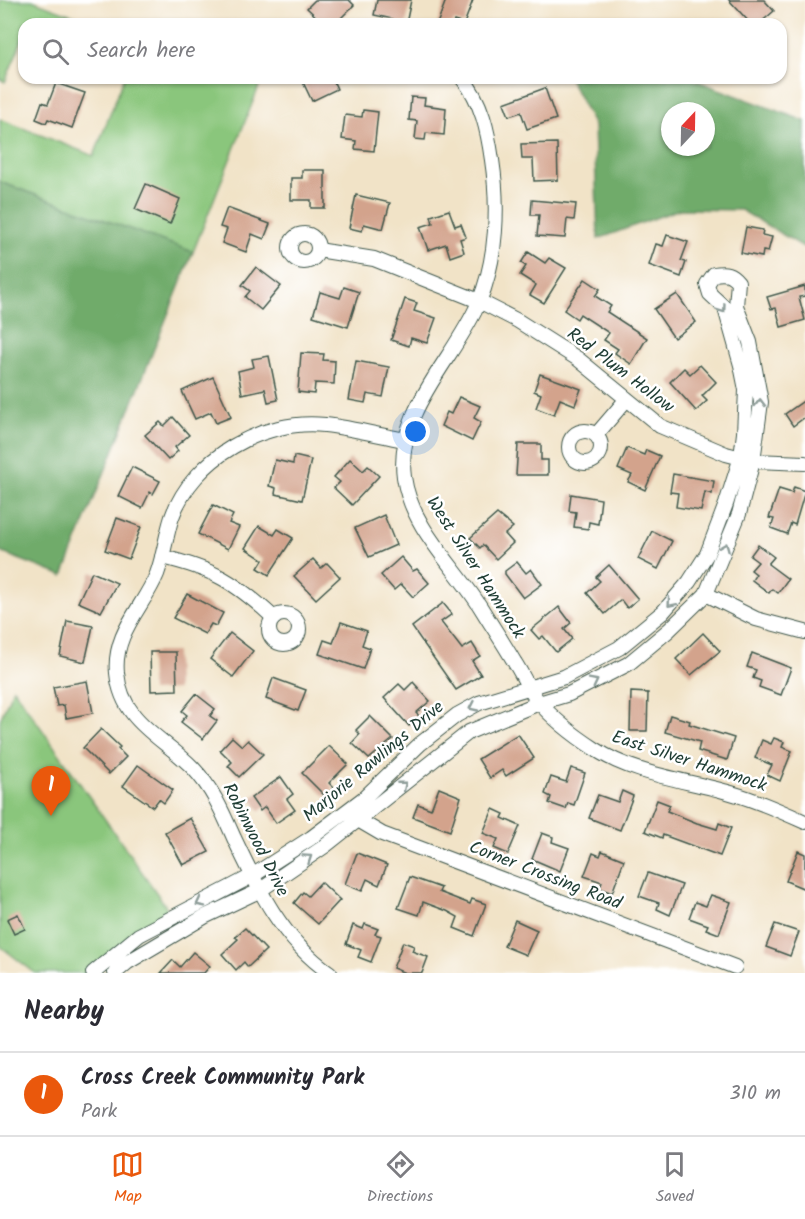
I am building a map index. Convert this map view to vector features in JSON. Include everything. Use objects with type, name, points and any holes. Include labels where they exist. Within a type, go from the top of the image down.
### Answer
[{"type":"street","name":"West Silver Hammock","points":[[465,84],[487,126],[497,195],[491,250],[479,302],[452,354],[421,400],[405,440],[404,476],[411,504],[421,525],[474,596],[539,703]]},
{"type":"street","name":"Red Plum Hollow","points":[[318,250],[374,259],[479,302],[518,321],[570,354],[660,426],[726,454],[747,459],[805,463]]},
{"type":"street","name":"Marjorie Rawlings Drive","points":[[93,973],[139,934],[252,876],[352,816],[457,715],[479,703],[564,676],[619,648],[663,612],[689,582],[707,554],[747,459],[741,365],[725,308],[708,290],[710,279],[724,272],[734,276],[738,282],[736,306],[750,342],[758,373],[761,402],[747,459],[739,514],[706,594],[669,630],[628,664],[568,694],[539,703],[469,732],[352,816],[260,891],[204,917],[132,967],[115,973]]},
{"type":"street","points":[[596,435],[626,400]]},
{"type":"street","name":"Robinwood Drive","points":[[330,973],[313,962],[281,928],[252,876],[220,804],[193,768],[134,717],[120,691],[117,672],[121,637],[146,598],[162,557],[172,516],[192,481],[228,450],[257,435],[288,426],[323,424],[405,440]]},
{"type":"street","points":[[162,557],[199,566],[223,576],[246,592],[274,618]]},
{"type":"street","points":[[706,594],[756,619],[805,632]]},
{"type":"street","name":"East Silver Hammock","points":[[539,703],[596,750],[619,762],[734,794],[805,822]]},
{"type":"street","name":"Corner Crossing Road","points":[[352,816],[382,834],[735,967]]},
{"type":"street","points":[[117,951],[132,967]]},
{"type":"green space","points":[[0,0],[32,0],[80,18],[18,18],[18,50],[5,82],[0,79]]},
{"type":"green space","points":[[122,84],[260,84],[193,252],[0,182],[0,119],[94,156]]},
{"type":"green space","points":[[572,84],[705,84],[805,121],[805,248],[741,210],[680,209],[598,239],[594,126]]},
{"type":"green space","points":[[0,182],[193,252],[63,576],[0,552]]},
{"type":"green space","points":[[13,688],[170,912],[88,973],[35,973],[0,946],[0,720]]},
{"type":"building","points":[[315,0],[349,0],[354,5],[341,18],[318,18],[307,8]]},
{"type":"building","points":[[377,0],[411,0],[407,18],[374,15]]},
{"type":"building","points":[[446,0],[473,0],[466,18],[439,18]]},
{"type":"building","points":[[729,0],[764,0],[774,11],[766,18],[746,18]]},
{"type":"building","points":[[56,84],[85,93],[72,128],[48,119],[46,123],[36,119],[42,102],[48,104]]},
{"type":"building","points":[[304,84],[335,84],[337,89],[312,101]]},
{"type":"building","points":[[545,88],[556,119],[527,129],[521,112],[509,116],[504,103]]},
{"type":"building","points":[[411,97],[425,98],[424,105],[446,108],[444,135],[426,133],[425,140],[415,139],[417,121],[409,120]]},
{"type":"building","points":[[363,110],[378,112],[374,151],[355,149],[356,141],[342,139],[345,115],[362,117]]},
{"type":"building","points":[[557,143],[558,180],[534,181],[533,159],[522,159],[521,144]]},
{"type":"building","points":[[302,170],[325,170],[325,208],[311,208],[311,200],[291,200],[291,178],[302,178]]},
{"type":"building","points":[[146,184],[180,199],[170,224],[135,209]]},
{"type":"building","points":[[356,195],[390,203],[383,229],[364,224],[362,231],[349,228]]},
{"type":"building","points":[[532,200],[576,204],[574,220],[567,219],[565,238],[537,236],[539,215],[531,215]]},
{"type":"building","points":[[227,208],[270,224],[264,239],[252,234],[246,252],[222,243],[227,229],[220,227]]},
{"type":"building","points":[[449,210],[455,226],[461,224],[466,237],[460,239],[464,252],[450,257],[446,244],[428,250],[420,227],[433,223],[431,216]]},
{"type":"building","points":[[746,227],[763,230],[762,235],[772,237],[768,252],[763,251],[762,257],[741,253]]},
{"type":"building","points":[[667,235],[688,242],[681,261],[686,262],[681,277],[649,265],[656,244],[663,246]]},
{"type":"building","points":[[528,252],[545,263],[549,258],[566,268],[544,303],[530,295],[536,285],[520,275],[526,266],[521,263]]},
{"type":"building","points":[[256,267],[281,286],[261,310],[245,297],[250,291],[242,285]]},
{"type":"building","points":[[585,279],[600,289],[595,296],[611,306],[607,312],[647,338],[631,364],[615,353],[618,349],[604,340],[609,333],[580,314],[577,319],[564,310]]},
{"type":"building","points":[[805,286],[805,296],[799,297],[805,320],[781,327],[776,308],[771,309],[767,297]]},
{"type":"building","points":[[344,287],[359,292],[348,327],[313,316],[320,292],[340,298]]},
{"type":"building","points":[[677,294],[696,322],[674,338],[654,309]]},
{"type":"building","points":[[405,299],[417,303],[414,311],[436,318],[427,343],[411,338],[409,346],[391,340]]},
{"type":"building","points":[[301,353],[324,354],[323,360],[335,361],[334,384],[315,383],[314,394],[298,392]]},
{"type":"building","points":[[269,356],[278,400],[268,402],[265,389],[242,394],[238,371],[254,367],[252,359]]},
{"type":"building","points":[[356,361],[389,367],[383,397],[367,394],[365,403],[349,400]]},
{"type":"building","points":[[700,365],[716,382],[702,396],[707,401],[696,411],[670,382],[684,368],[690,374]]},
{"type":"building","points":[[540,374],[581,389],[575,405],[560,399],[554,415],[536,408],[541,394],[534,391]]},
{"type":"building","points":[[213,377],[231,417],[216,423],[211,412],[195,419],[182,391]]},
{"type":"building","points":[[459,397],[480,406],[474,418],[481,422],[472,441],[441,426],[447,412],[451,414]]},
{"type":"building","points":[[805,400],[805,417],[793,426],[785,414]]},
{"type":"building","points":[[173,417],[189,435],[175,447],[178,451],[168,460],[145,435],[160,422],[164,426]]},
{"type":"building","points":[[518,444],[541,444],[541,460],[548,460],[548,475],[516,475]]},
{"type":"building","points":[[627,448],[644,455],[646,450],[660,456],[645,490],[628,482],[632,475],[618,469]]},
{"type":"building","points":[[294,456],[311,460],[302,500],[275,494],[276,488],[269,486],[275,460],[293,464]]},
{"type":"building","points":[[350,459],[363,471],[368,466],[379,476],[352,505],[334,488],[340,482],[334,477]]},
{"type":"building","points":[[132,467],[160,481],[153,494],[150,492],[142,508],[118,496]]},
{"type":"building","points":[[673,474],[714,481],[712,494],[705,492],[701,511],[676,507],[678,493],[670,492]]},
{"type":"building","points":[[794,487],[805,491],[795,525],[791,523],[787,534],[771,528],[774,519],[769,518],[779,489],[792,493]]},
{"type":"building","points":[[571,494],[601,499],[598,524],[589,522],[588,529],[574,527],[576,512],[569,511]]},
{"type":"building","points":[[213,505],[233,515],[229,523],[239,527],[228,549],[198,534]]},
{"type":"building","points":[[497,514],[513,527],[505,534],[513,543],[496,559],[483,545],[480,548],[470,538]]},
{"type":"building","points":[[384,515],[396,545],[369,557],[355,528]]},
{"type":"building","points":[[117,518],[141,527],[129,559],[105,550]]},
{"type":"building","points":[[259,526],[274,535],[278,529],[293,538],[269,575],[258,568],[263,560],[245,548]]},
{"type":"building","points":[[652,531],[672,541],[658,569],[638,559]]},
{"type":"building","points":[[758,545],[774,557],[768,564],[788,579],[778,593],[772,589],[769,593],[752,580],[756,574],[751,570],[758,562],[750,556]]},
{"type":"building","points":[[401,557],[413,571],[417,569],[429,583],[413,597],[401,584],[394,590],[381,575]]},
{"type":"building","points":[[313,559],[321,568],[327,563],[340,577],[316,599],[294,576]]},
{"type":"building","points":[[517,562],[526,573],[531,569],[542,584],[523,598],[505,574],[505,571]]},
{"type":"building","points":[[609,565],[638,599],[627,608],[621,600],[605,614],[587,593],[600,581],[596,577]]},
{"type":"building","points":[[92,572],[117,583],[101,612],[78,602]]},
{"type":"building","points":[[187,594],[223,613],[216,626],[211,624],[205,634],[173,618]]},
{"type":"building","points":[[443,603],[452,614],[441,622],[462,649],[472,643],[480,656],[472,661],[481,675],[456,690],[412,627]]},
{"type":"building","points":[[559,607],[571,623],[564,629],[572,639],[556,652],[543,636],[539,639],[531,630]]},
{"type":"building","points":[[67,621],[93,626],[85,662],[60,656]]},
{"type":"building","points":[[341,622],[367,631],[362,645],[370,648],[363,669],[319,654],[324,640],[333,643]]},
{"type":"building","points":[[230,633],[253,651],[233,677],[210,659]]},
{"type":"building","points":[[703,633],[720,651],[691,675],[676,659]]},
{"type":"building","points":[[150,652],[176,652],[177,690],[151,691]]},
{"type":"building","points":[[752,653],[791,668],[781,695],[759,687],[761,681],[753,678],[756,670],[747,667]]},
{"type":"building","points":[[273,678],[306,690],[298,711],[266,699]]},
{"type":"building","points":[[87,681],[93,713],[66,718],[64,705],[57,706],[53,687]]},
{"type":"building","points":[[413,682],[430,701],[416,713],[420,717],[409,726],[384,698],[399,684],[405,690]]},
{"type":"building","points":[[631,692],[648,693],[647,731],[630,731]]},
{"type":"building","points":[[196,694],[215,709],[210,716],[217,721],[203,739],[181,722],[187,715],[182,711]]},
{"type":"building","points":[[670,715],[690,721],[689,724],[734,738],[727,760],[698,751],[700,742],[665,732]]},
{"type":"building","points":[[370,716],[393,739],[369,759],[352,743],[360,734],[356,730]]},
{"type":"building","points":[[101,729],[120,747],[118,749],[126,757],[109,774],[83,748]]},
{"type":"building","points":[[518,734],[534,758],[506,776],[502,770],[490,778],[478,759]]},
{"type":"building","points":[[232,737],[242,746],[248,740],[263,754],[239,777],[228,766],[232,762],[220,750]]},
{"type":"building","points":[[774,738],[784,742],[782,747],[792,751],[780,781],[767,775],[772,765],[755,758],[762,740],[771,744]]},
{"type":"building","points":[[329,746],[348,764],[329,783],[334,788],[325,796],[302,773]]},
{"type":"building","points":[[138,765],[173,790],[164,803],[159,799],[153,807],[123,786]]},
{"type":"building","points":[[571,768],[585,773],[574,805],[568,803],[566,809],[549,803],[551,797],[545,794],[551,777],[566,782]]},
{"type":"building","points":[[281,777],[293,794],[287,799],[295,810],[276,823],[265,807],[260,811],[251,798]]},
{"type":"building","points":[[439,788],[461,797],[450,831],[413,817],[418,804],[431,809]]},
{"type":"building","points":[[622,791],[633,796],[620,830],[589,818],[598,795],[618,802]]},
{"type":"building","points":[[657,800],[670,805],[667,811],[697,823],[717,829],[719,823],[731,828],[720,856],[663,835],[662,838],[645,831]]},
{"type":"building","points":[[493,809],[504,814],[502,818],[520,826],[508,854],[494,848],[498,839],[483,833]]},
{"type":"building","points":[[190,818],[209,852],[183,865],[165,832]]},
{"type":"building","points":[[542,833],[553,837],[552,842],[569,848],[560,871],[532,859]]},
{"type":"building","points":[[602,851],[624,860],[612,893],[600,888],[602,882],[584,876],[593,853],[600,856]]},
{"type":"building","points":[[798,851],[805,854],[805,889],[786,881]]},
{"type":"building","points":[[357,853],[387,865],[379,885],[367,879],[362,891],[345,884]]},
{"type":"building","points":[[648,873],[682,885],[670,915],[657,909],[659,903],[639,896]]},
{"type":"building","points":[[410,877],[441,888],[439,892],[470,904],[472,899],[486,904],[474,936],[454,928],[458,917],[423,902],[419,915],[398,908]]},
{"type":"building","points":[[321,882],[340,900],[318,924],[294,903],[303,892],[308,896]]},
{"type":"building","points":[[711,895],[731,902],[719,934],[706,929],[708,925],[689,918],[695,902],[706,906]]},
{"type":"building","points":[[18,914],[25,929],[14,934],[7,919]]},
{"type":"building","points":[[515,920],[537,930],[526,955],[504,946]]},
{"type":"building","points":[[365,924],[378,929],[375,934],[381,936],[371,962],[358,957],[361,950],[346,944],[353,925],[363,929]]},
{"type":"building","points":[[775,924],[799,932],[790,956],[766,947]]},
{"type":"building","points":[[245,928],[266,950],[248,967],[244,962],[236,970],[222,954],[238,939],[235,937]]},
{"type":"building","points":[[403,942],[414,946],[412,951],[428,957],[422,973],[405,973],[393,968]]},
{"type":"building","points":[[193,952],[210,966],[204,973],[161,973],[173,960],[180,967]]},
{"type":"place","name":"Cross Creek Community Park","points":[[51,816]]}]
